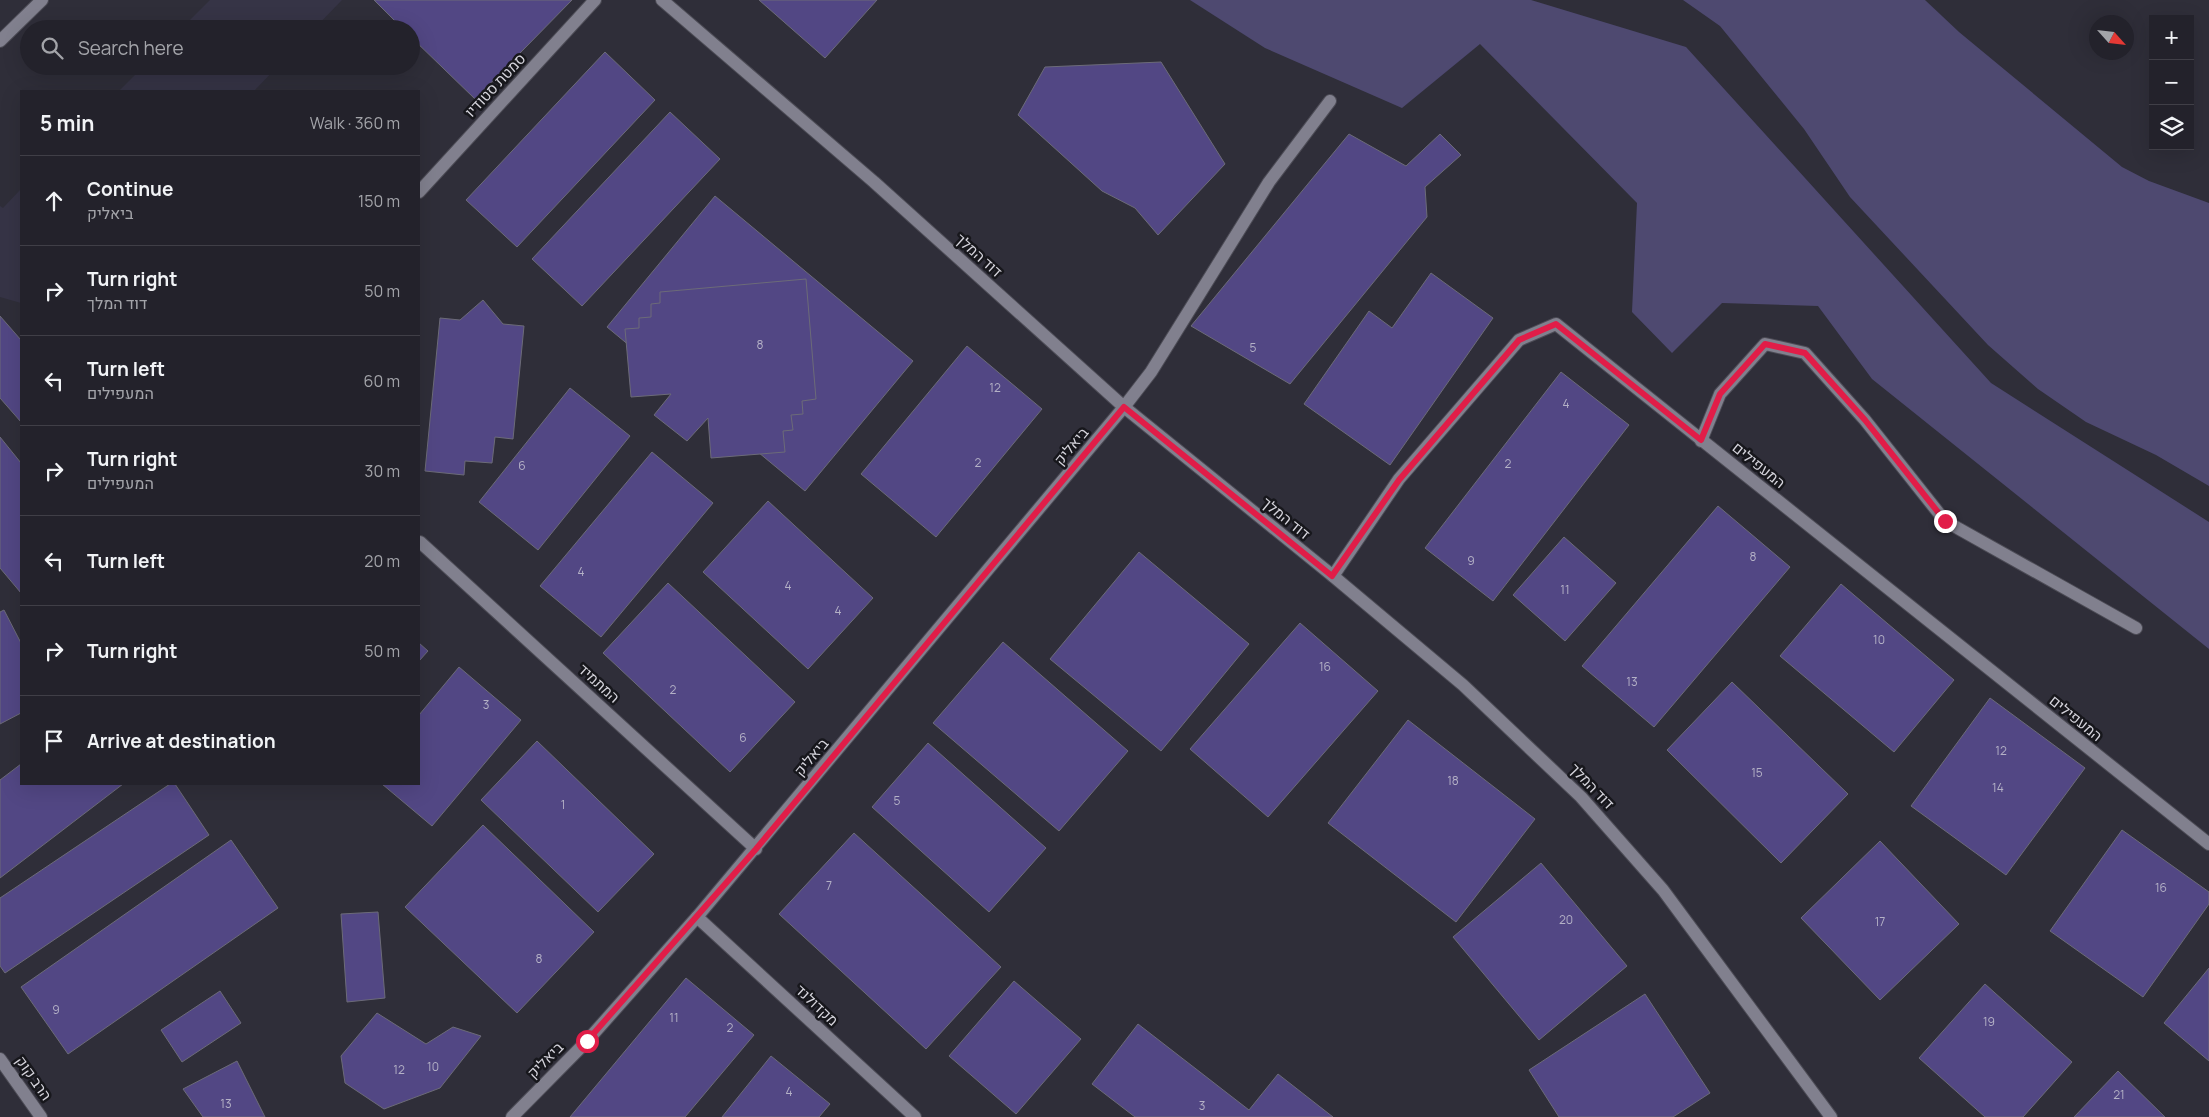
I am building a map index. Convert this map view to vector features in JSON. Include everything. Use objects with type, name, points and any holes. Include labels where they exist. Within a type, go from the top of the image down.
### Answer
[{"type":"street","points":[[22,20],[42,0]]},
{"type":"street","name":"סמטת סטודיו","points":[[420,191],[595,0]]},
{"type":"street","name":"דוד המלך","points":[[662,0],[874,182],[1124,407],[1463,685],[1581,797],[1663,890],[1831,1117]]},
{"type":"street","points":[[0,41],[20,21]]},
{"type":"street","name":"ביאליק","points":[[512,1117],[587,1041],[756,849],[1124,407],[1151,372],[1269,182],[1330,101]]},
{"type":"street","name":"המעפילים","points":[[1332,576],[1399,480],[1519,340],[1556,324],[2209,844]]},
{"type":"street","points":[[1701,440],[1720,394],[1765,344],[1805,353],[1865,420],[1945,521],[2136,628]]},
{"type":"street","name":"המתמיד","points":[[420,542],[756,849]]},
{"type":"street","name":"מקדולנד","points":[[697,917],[915,1117]]},
{"type":"street","name":"הרב קוק","points":[[0,1058],[41,1117]]},
{"type":"shaded area","points":[[210,0],[342,0],[323,20],[190,20]]},
{"type":"shaded area","points":[[1190,0],[1531,0],[1686,47],[1991,383],[2209,522],[2209,649],[1872,379],[1818,306],[1722,303],[1672,353],[1632,312],[1637,203],[1480,44],[1402,108],[1265,48]]},
{"type":"shaded area","points":[[1683,0],[1925,0],[1959,32],[2122,167],[2149,181],[2209,203],[2209,486],[2156,455],[2086,422],[2038,389],[1988,345],[1850,197],[1804,129],[1720,26]]},
{"type":"shaded area","points":[[135,75],[269,75],[255,90],[120,90]]},
{"type":"shaded area","points":[[20,190],[20,303],[0,297],[0,206],[3,208]]},
{"type":"building","points":[[374,0],[572,0],[475,99],[420,46],[420,20],[394,20]]},
{"type":"building","points":[[759,0],[877,0],[825,58]]},
{"type":"building","points":[[605,52],[655,100],[517,247],[466,200]]},
{"type":"building","points":[[1161,62],[1225,164],[1158,235],[1135,208],[1102,191],[1018,115],[1045,67]]},
{"type":"building","points":[[670,112],[720,159],[582,306],[532,259]]},
{"type":"building","points":[[1349,134],[1406,166],[1440,134],[1461,155],[1425,187],[1427,217],[1290,384],[1191,326]]},
{"type":"building","points":[[715,196],[913,361],[805,491],[607,327]]},
{"type":"building","points":[[1431,273],[1493,318],[1390,465],[1304,404],[1369,311],[1392,328]]},
{"type":"building","points":[[806,279],[816,399],[802,401],[803,414],[791,415],[793,430],[783,431],[785,452],[711,458],[708,418],[687,441],[654,415],[671,394],[631,397],[625,329],[639,328],[639,318],[651,317],[651,304],[660,303],[660,292]]},
{"type":"building","points":[[483,300],[503,324],[524,326],[513,439],[495,437],[492,463],[465,461],[464,475],[425,471],[440,318],[460,320]]},
{"type":"building","points":[[0,316],[20,339],[20,421],[0,398]]},
{"type":"building","points":[[967,346],[1042,409],[936,537],[861,474]]},
{"type":"building","points":[[1561,372],[1629,425],[1493,601],[1425,548]]},
{"type":"building","points":[[570,388],[630,436],[538,550],[479,502]]},
{"type":"building","points":[[0,437],[20,462],[20,592],[0,568]]},
{"type":"building","points":[[652,452],[713,503],[601,637],[540,586]]},
{"type":"building","points":[[768,501],[873,598],[808,669],[703,572]]},
{"type":"building","points":[[1718,506],[1790,567],[1654,727],[1582,666]]},
{"type":"building","points":[[1564,537],[1616,583],[1565,641],[1513,595]]},
{"type":"building","points":[[1139,552],[1249,644],[1161,751],[1050,659]]},
{"type":"building","points":[[668,583],[795,702],[730,772],[603,653]]},
{"type":"building","points":[[1841,584],[1954,680],[1894,752],[1780,656]]},
{"type":"building","points":[[4,610],[20,641],[20,714],[0,724],[0,612]]},
{"type":"building","points":[[1300,623],[1378,691],[1268,817],[1190,749]]},
{"type":"building","points":[[1003,642],[1128,751],[1059,831],[933,723]]},
{"type":"building","points":[[420,644],[428,651],[420,660]]},
{"type":"building","points":[[459,667],[521,720],[432,826],[383,785],[420,785],[420,714]]},
{"type":"building","points":[[1732,682],[1848,794],[1781,863],[1667,750]]},
{"type":"building","points":[[1990,698],[2085,768],[2006,875],[1911,806]]},
{"type":"building","points":[[1408,720],[1535,819],[1456,922],[1328,823]]},
{"type":"building","points":[[537,741],[654,854],[598,912],[481,800]]},
{"type":"building","points":[[928,743],[1046,848],[989,912],[872,807]]},
{"type":"building","points":[[20,765],[20,785],[122,785],[0,878],[0,780]]},
{"type":"building","points":[[169,785],[176,785],[209,835],[5,973],[0,966],[0,898]]},
{"type":"building","points":[[483,825],[594,932],[517,1013],[405,907]]},
{"type":"building","points":[[2122,830],[2209,892],[2209,904],[2143,997],[2050,931]]},
{"type":"building","points":[[854,833],[1001,967],[926,1049],[779,914]]},
{"type":"building","points":[[231,840],[278,908],[68,1054],[21,987]]},
{"type":"building","points":[[1880,841],[1959,924],[1880,1000],[1801,918]]},
{"type":"building","points":[[1541,863],[1627,966],[1539,1040],[1453,937]]},
{"type":"building","points":[[378,912],[385,998],[347,1002],[341,914]]},
{"type":"building","points":[[2209,968],[2209,1061],[2164,1023]]},
{"type":"building","points":[[686,978],[754,1035],[685,1117],[570,1117]]},
{"type":"building","points":[[1014,981],[1081,1039],[1016,1114],[949,1056]]},
{"type":"building","points":[[1985,984],[2072,1062],[2023,1117],[1985,1117],[1919,1058]]},
{"type":"building","points":[[220,991],[241,1023],[182,1062],[161,1030]]},
{"type":"building","points":[[1645,994],[1710,1093],[1673,1117],[1559,1117],[1529,1070]]},
{"type":"building","points":[[377,1013],[426,1044],[453,1027],[481,1036],[440,1088],[384,1109],[345,1083],[341,1056]]},
{"type":"building","points":[[1138,1024],[1249,1110],[1278,1074],[1333,1117],[1135,1117],[1092,1084]]},
{"type":"building","points":[[771,1056],[830,1104],[819,1117],[722,1117]]},
{"type":"building","points":[[237,1061],[265,1117],[203,1117],[183,1089]]},
{"type":"building","points":[[2118,1071],[2165,1117],[2074,1117]]},
{"type":"route","points":[[587,1041],[756,849],[1124,407],[1332,576],[1399,480],[1519,340],[1556,324],[1701,440],[1720,394],[1765,344],[1805,353],[1865,420],[1945,521]]}]
